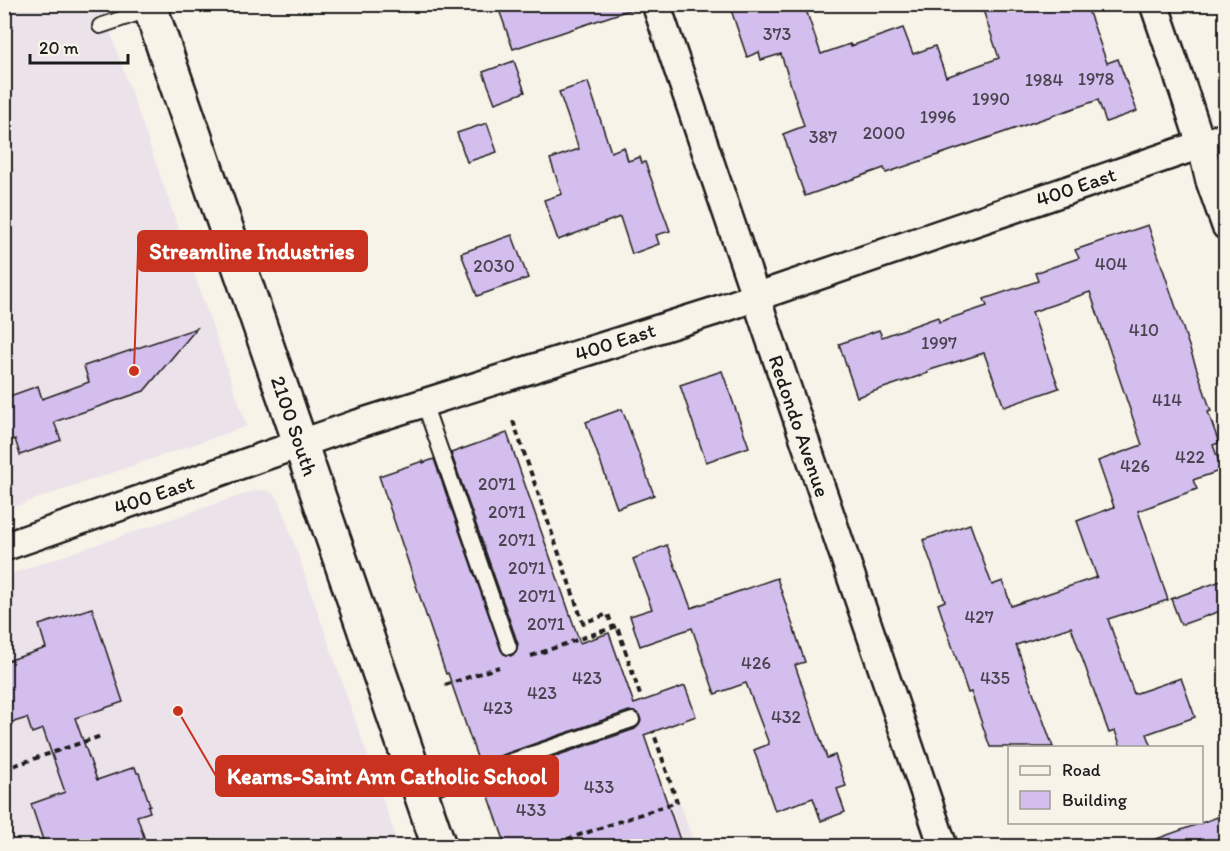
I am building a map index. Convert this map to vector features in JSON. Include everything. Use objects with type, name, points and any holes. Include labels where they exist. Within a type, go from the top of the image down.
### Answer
[{"type":"main road","name":"2100 South","points":[[150,7],[439,846]]},
{"type":"street","name":"Redondo Avenue","points":[[656,4],[943,846]]},
{"type":"street","points":[[1154,4],[1213,140],[1210,181],[1226,226]]},
{"type":"street","name":"400 East","points":[[4,547],[354,425],[756,297],[1213,140]]},
{"type":"lane","points":[[100,26],[150,7]]},
{"type":"lane","points":[[424,403],[509,647]]},
{"type":"lane","points":[[421,792],[632,720]]},
{"type":"path","points":[[513,421],[583,623],[608,614],[613,628]]},
{"type":"path","points":[[4,769],[101,736]]},
{"type":"shaded area","points":[[4,5],[101,5],[247,426],[5,510]]},
{"type":"shaded area","points":[[256,490],[269,491],[279,500],[399,846],[5,846],[4,576]]},
{"type":"shaded area","points":[[678,797],[695,846],[537,846]]},
{"type":"building","points":[[497,4],[631,4],[632,9],[513,49]]},
{"type":"building","points":[[729,4],[804,4],[821,54],[903,28],[913,54],[935,46],[946,77],[999,58],[981,4],[1086,4],[1107,63],[1118,59],[1137,111],[1106,122],[1098,100],[886,173],[884,168],[805,196],[783,134],[804,126],[781,54],[761,60],[759,52],[747,57]]},
{"type":"building","points":[[514,61],[525,92],[495,103],[483,72]]},
{"type":"building","points":[[588,82],[611,152],[624,147],[628,161],[640,157],[642,163],[645,162],[670,231],[656,235],[659,244],[632,254],[620,217],[558,240],[544,200],[562,194],[550,159],[579,149],[559,92]]},
{"type":"building","points":[[487,123],[497,152],[467,162],[457,133]]},
{"type":"building","points":[[1148,225],[1211,411],[1208,412],[1219,443],[1213,445],[1222,470],[1193,480],[1197,489],[1138,511],[1168,600],[1108,619],[1134,694],[1181,678],[1195,717],[1147,734],[1152,746],[1121,746],[1115,731],[1109,733],[1071,627],[1016,645],[1053,746],[990,747],[971,692],[968,693],[938,604],[945,601],[923,540],[970,524],[992,585],[1003,581],[1011,606],[1097,577],[1077,521],[1114,507],[1098,461],[1142,445],[1090,292],[1032,312],[1059,388],[1004,407],[984,353],[857,397],[839,344],[879,330],[882,337],[938,317],[939,322],[987,306],[984,299],[1038,281],[1035,273],[1079,258],[1075,250]]},
{"type":"building","points":[[512,235],[528,278],[477,296],[461,253]]},
{"type":"building","points":[[197,328],[144,391],[54,422],[61,440],[20,455],[15,439],[4,443],[4,398],[38,386],[42,399],[89,382],[84,366]]},
{"type":"building","points":[[722,371],[749,447],[706,462],[680,385]]},
{"type":"building","points":[[622,409],[654,495],[617,508],[586,422]]},
{"type":"building","points":[[507,433],[580,643],[609,633],[634,704],[685,686],[696,716],[644,735],[682,846],[506,846],[485,780],[635,729],[641,721],[637,713],[629,711],[479,763],[448,673],[446,674],[379,476],[434,459],[501,650],[504,654],[511,656],[516,652],[518,644],[451,453]]},
{"type":"building","points":[[667,545],[691,608],[777,578],[805,662],[795,665],[827,758],[835,755],[846,786],[837,789],[845,812],[821,821],[813,798],[775,811],[754,750],[769,744],[746,683],[715,694],[692,628],[640,646],[630,616],[652,609],[633,559]]},
{"type":"building","points":[[1226,579],[1226,609],[1181,625],[1171,599]]},
{"type":"building","points":[[92,608],[123,702],[75,718],[97,780],[135,767],[139,773],[150,805],[148,806],[150,812],[137,816],[147,846],[45,846],[31,804],[65,792],[43,729],[32,733],[27,718],[4,725],[4,662],[46,648],[39,625]]},
{"type":"building","points":[[1226,814],[1226,846],[1145,846],[1145,843]]},
{"type":"place","name":"Streamline Industries","points":[[134,371]]},
{"type":"place","name":"Kearns-Saint Ann Catholic School","points":[[178,711]]}]
